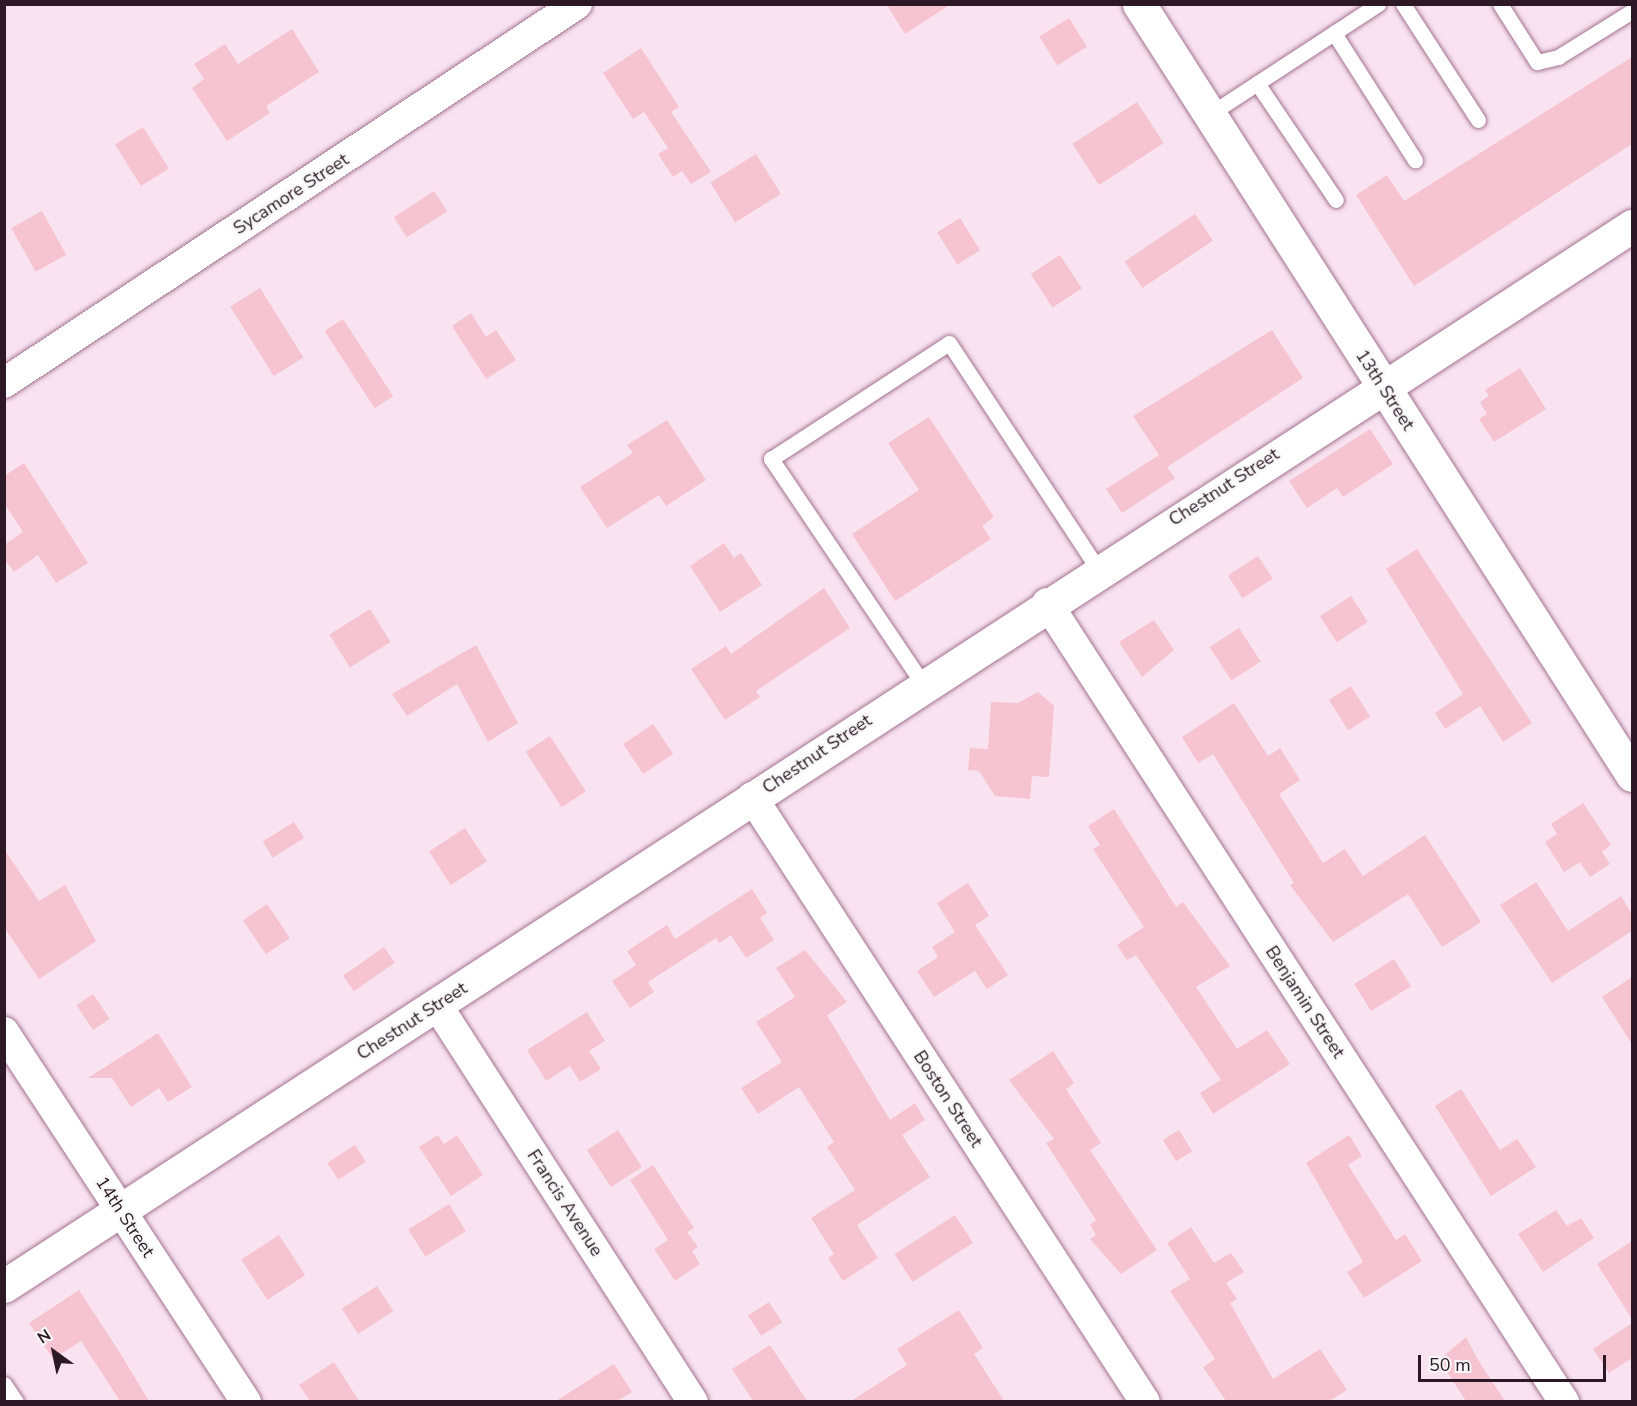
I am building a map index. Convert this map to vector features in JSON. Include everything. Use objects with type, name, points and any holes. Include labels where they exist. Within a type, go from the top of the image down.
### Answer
[{"type":"street","name":"Sycamore Street","points":[[4,383],[577,4]]},
{"type":"street","name":"13th Street","points":[[1139,4],[1632,775]]},
{"type":"street","name":"Chestnut Street","points":[[4,1286],[437,1005],[1098,569],[1632,226]]},
{"type":"street","name":"Benjamin Street","points":[[1047,603],[1564,1401]]},
{"type":"street","name":"Boston Street","points":[[752,797],[1145,1401]]},
{"type":"street","name":"Francis Avenue","points":[[437,1005],[693,1401]]},
{"type":"street","name":"14th Street","points":[[4,1032],[246,1401]]},
{"type":"lane","points":[[1210,114],[1378,4]]},
{"type":"lane","points":[[1403,4],[1478,120]]},
{"type":"lane","points":[[1500,4],[1537,62],[1558,57],[1632,11]]},
{"type":"lane","points":[[1334,33],[1415,160]]},
{"type":"lane","points":[[1257,83],[1336,200]]},
{"type":"lane","points":[[923,684],[771,459],[949,343],[1098,569]]},
{"type":"lane","points":[[4,1384],[16,1401]]},
{"type":"building","points":[[886,4],[951,4],[905,34]]},
{"type":"building","points":[[1069,18],[1087,47],[1057,65],[1039,37]]},
{"type":"building","points":[[292,29],[319,72],[266,106],[270,113],[227,141],[192,88],[204,79],[194,64],[225,44],[238,64]]},
{"type":"building","points":[[641,48],[679,107],[671,112],[711,172],[691,184],[682,171],[673,177],[658,154],[668,148],[644,112],[633,119],[603,73]]},
{"type":"building","points":[[1632,57],[1632,144],[1414,286],[1356,195],[1387,175],[1404,201]]},
{"type":"building","points":[[1137,102],[1164,143],[1099,185],[1072,144]]},
{"type":"building","points":[[143,127],[169,169],[141,186],[115,144]]},
{"type":"building","points":[[756,154],[781,194],[735,222],[710,183]]},
{"type":"building","points":[[434,191],[447,211],[407,237],[394,217]]},
{"type":"building","points":[[42,211],[66,255],[36,272],[11,228]]},
{"type":"building","points":[[1195,214],[1213,241],[1142,288],[1125,262]]},
{"type":"building","points":[[960,218],[980,250],[957,265],[937,232]]},
{"type":"building","points":[[1060,255],[1082,289],[1052,308],[1031,274]]},
{"type":"building","points":[[260,288],[303,358],[274,376],[230,307]]},
{"type":"building","points":[[471,313],[486,337],[496,330],[516,360],[486,379],[452,326]]},
{"type":"building","points":[[343,319],[393,396],[375,408],[325,331]]},
{"type":"building","points":[[1272,330],[1303,378],[1167,467],[1175,478],[1122,513],[1106,489],[1159,455],[1133,416]]},
{"type":"building","points":[[1520,368],[1546,409],[1494,442],[1479,419],[1487,414],[1480,402],[1489,396],[1485,390]]},
{"type":"building","points":[[929,417],[994,517],[982,526],[991,539],[895,601],[852,534],[919,490],[888,443]]},
{"type":"building","points":[[667,420],[706,480],[666,506],[659,495],[607,528],[580,487],[633,453],[627,445]]},
{"type":"building","points":[[1370,429],[1393,464],[1343,497],[1337,488],[1307,508],[1289,481]]},
{"type":"building","points":[[24,463],[88,563],[56,583],[38,555],[14,572],[4,559],[4,545],[23,532],[4,503],[4,476]]},
{"type":"building","points":[[724,543],[734,558],[741,553],[762,585],[720,612],[690,566]]},
{"type":"building","points":[[1417,549],[1532,723],[1503,742],[1480,706],[1445,729],[1435,713],[1463,694],[1386,569]]},
{"type":"building","points":[[1258,556],[1273,579],[1243,598],[1228,576]]},
{"type":"building","points":[[824,588],[850,628],[756,691],[760,697],[725,720],[691,669],[726,646],[731,654]]},
{"type":"building","points":[[1351,596],[1368,622],[1337,642],[1320,616]]},
{"type":"building","points":[[370,609],[391,642],[350,668],[329,634]]},
{"type":"building","points":[[1154,620],[1174,650],[1142,677],[1119,642]]},
{"type":"building","points":[[1239,628],[1261,662],[1231,681],[1210,647]]},
{"type":"building","points":[[476,645],[518,723],[488,742],[457,684],[407,716],[392,694]]},
{"type":"building","points":[[1351,686],[1370,717],[1348,730],[1329,700]]},
{"type":"building","points":[[1038,692],[1054,706],[1049,777],[1032,776],[1030,799],[995,796],[979,771],[968,770],[970,748],[988,749],[991,702],[1018,703]]},
{"type":"building","points":[[1234,703],[1268,756],[1280,748],[1300,780],[1279,794],[1323,863],[1345,849],[1363,876],[1425,835],[1481,922],[1442,947],[1408,894],[1333,942],[1290,885],[1294,883],[1213,754],[1198,763],[1182,737]]},
{"type":"building","points":[[653,724],[673,754],[643,774],[623,744]]},
{"type":"building","points":[[550,736],[586,791],[562,807],[526,752]]},
{"type":"building","points":[[1583,803],[1611,845],[1602,852],[1610,864],[1590,877],[1580,862],[1564,872],[1545,842],[1557,834],[1551,824]]},
{"type":"building","points":[[1114,809],[1176,907],[1183,902],[1230,966],[1196,987],[1237,1049],[1267,1030],[1290,1064],[1213,1114],[1200,1093],[1221,1080],[1136,955],[1127,960],[1117,945],[1144,927],[1093,849],[1100,845],[1088,826]]},
{"type":"building","points":[[294,822],[304,838],[273,858],[263,842]]},
{"type":"building","points":[[465,828],[487,862],[451,885],[429,851]]},
{"type":"building","points":[[4,849],[39,901],[65,885],[96,941],[39,979],[4,927]]},
{"type":"building","points":[[1536,882],[1568,931],[1621,896],[1632,914],[1632,931],[1552,983],[1500,905]]},
{"type":"building","points":[[968,883],[989,916],[975,925],[1008,975],[987,989],[975,971],[934,997],[917,971],[938,957],[932,947],[955,932],[937,903]]},
{"type":"building","points":[[752,889],[767,913],[760,918],[774,940],[746,958],[731,935],[719,943],[716,938],[648,982],[654,992],[630,1008],[612,981],[636,965],[627,951],[667,925],[675,939]]},
{"type":"building","points":[[267,904],[290,938],[266,954],[243,920]]},
{"type":"building","points":[[384,947],[395,963],[354,991],[343,976]]},
{"type":"building","points":[[805,950],[847,1002],[827,1015],[890,1120],[915,1103],[925,1120],[902,1135],[930,1177],[857,1225],[878,1258],[843,1281],[828,1258],[834,1254],[811,1218],[855,1190],[827,1147],[834,1142],[799,1087],[758,1114],[741,1088],[782,1062],[756,1022],[795,997],[776,968]]},
{"type":"building","points":[[1394,959],[1411,986],[1371,1011],[1354,984]]},
{"type":"building","points":[[1632,977],[1632,1044],[1602,997]]},
{"type":"building","points":[[93,994],[110,1019],[93,1030],[76,1005]]},
{"type":"building","points":[[587,1012],[605,1041],[589,1051],[601,1069],[580,1082],[570,1066],[546,1081],[527,1050]]},
{"type":"building","points":[[158,1033],[192,1087],[168,1102],[159,1088],[131,1107],[112,1078],[88,1078]]},
{"type":"building","points":[[1053,1051],[1074,1083],[1066,1089],[1101,1143],[1090,1150],[1157,1250],[1121,1274],[1090,1239],[1096,1235],[1090,1225],[1096,1220],[1046,1143],[1054,1139],[1009,1080]]},
{"type":"building","points":[[1461,1089],[1500,1150],[1517,1139],[1536,1167],[1491,1196],[1435,1106]]},
{"type":"building","points":[[618,1130],[642,1167],[611,1187],[587,1150]]},
{"type":"building","points":[[1179,1130],[1192,1151],[1176,1161],[1163,1140]]},
{"type":"building","points":[[438,1135],[444,1144],[457,1135],[483,1175],[451,1196],[419,1147]]},
{"type":"building","points":[[1349,1135],[1362,1156],[1348,1165],[1396,1240],[1405,1234],[1422,1261],[1364,1298],[1347,1272],[1363,1262],[1306,1163]]},
{"type":"building","points":[[355,1145],[366,1162],[338,1180],[327,1163]]},
{"type":"building","points":[[653,1165],[694,1228],[687,1232],[698,1247],[692,1251],[700,1264],[675,1281],[654,1249],[668,1240],[630,1180]]},
{"type":"building","points":[[449,1204],[466,1231],[425,1257],[408,1229]]},
{"type":"building","points":[[1556,1210],[1567,1226],[1581,1218],[1594,1238],[1543,1272],[1518,1234]]},
{"type":"building","points":[[955,1215],[973,1243],[913,1282],[895,1254]]},
{"type":"building","points":[[1191,1227],[1214,1263],[1231,1253],[1244,1272],[1226,1283],[1237,1299],[1230,1303],[1273,1379],[1320,1349],[1347,1390],[1329,1401],[1226,1401],[1203,1367],[1215,1359],[1170,1291],[1190,1279],[1167,1243]]},
{"type":"building","points":[[279,1235],[305,1275],[267,1300],[241,1260]]},
{"type":"building","points":[[1632,1241],[1632,1319],[1597,1264]]},
{"type":"building","points":[[377,1286],[393,1311],[358,1334],[342,1309]]},
{"type":"building","points":[[79,1290],[149,1401],[120,1401],[81,1341],[53,1359],[29,1323]]},
{"type":"building","points":[[769,1302],[782,1322],[761,1336],[748,1316]]},
{"type":"building","points":[[959,1310],[983,1348],[974,1354],[1004,1401],[851,1401],[907,1365],[897,1349]]},
{"type":"building","points":[[1632,1323],[1632,1358],[1609,1373],[1593,1349]]},
{"type":"building","points":[[1466,1337],[1505,1401],[1466,1401],[1439,1360]]},
{"type":"building","points":[[770,1345],[807,1401],[753,1401],[732,1369]]},
{"type":"building","points":[[334,1362],[359,1401],[310,1401],[299,1385]]},
{"type":"building","points":[[614,1364],[632,1392],[617,1401],[556,1401]]}]
